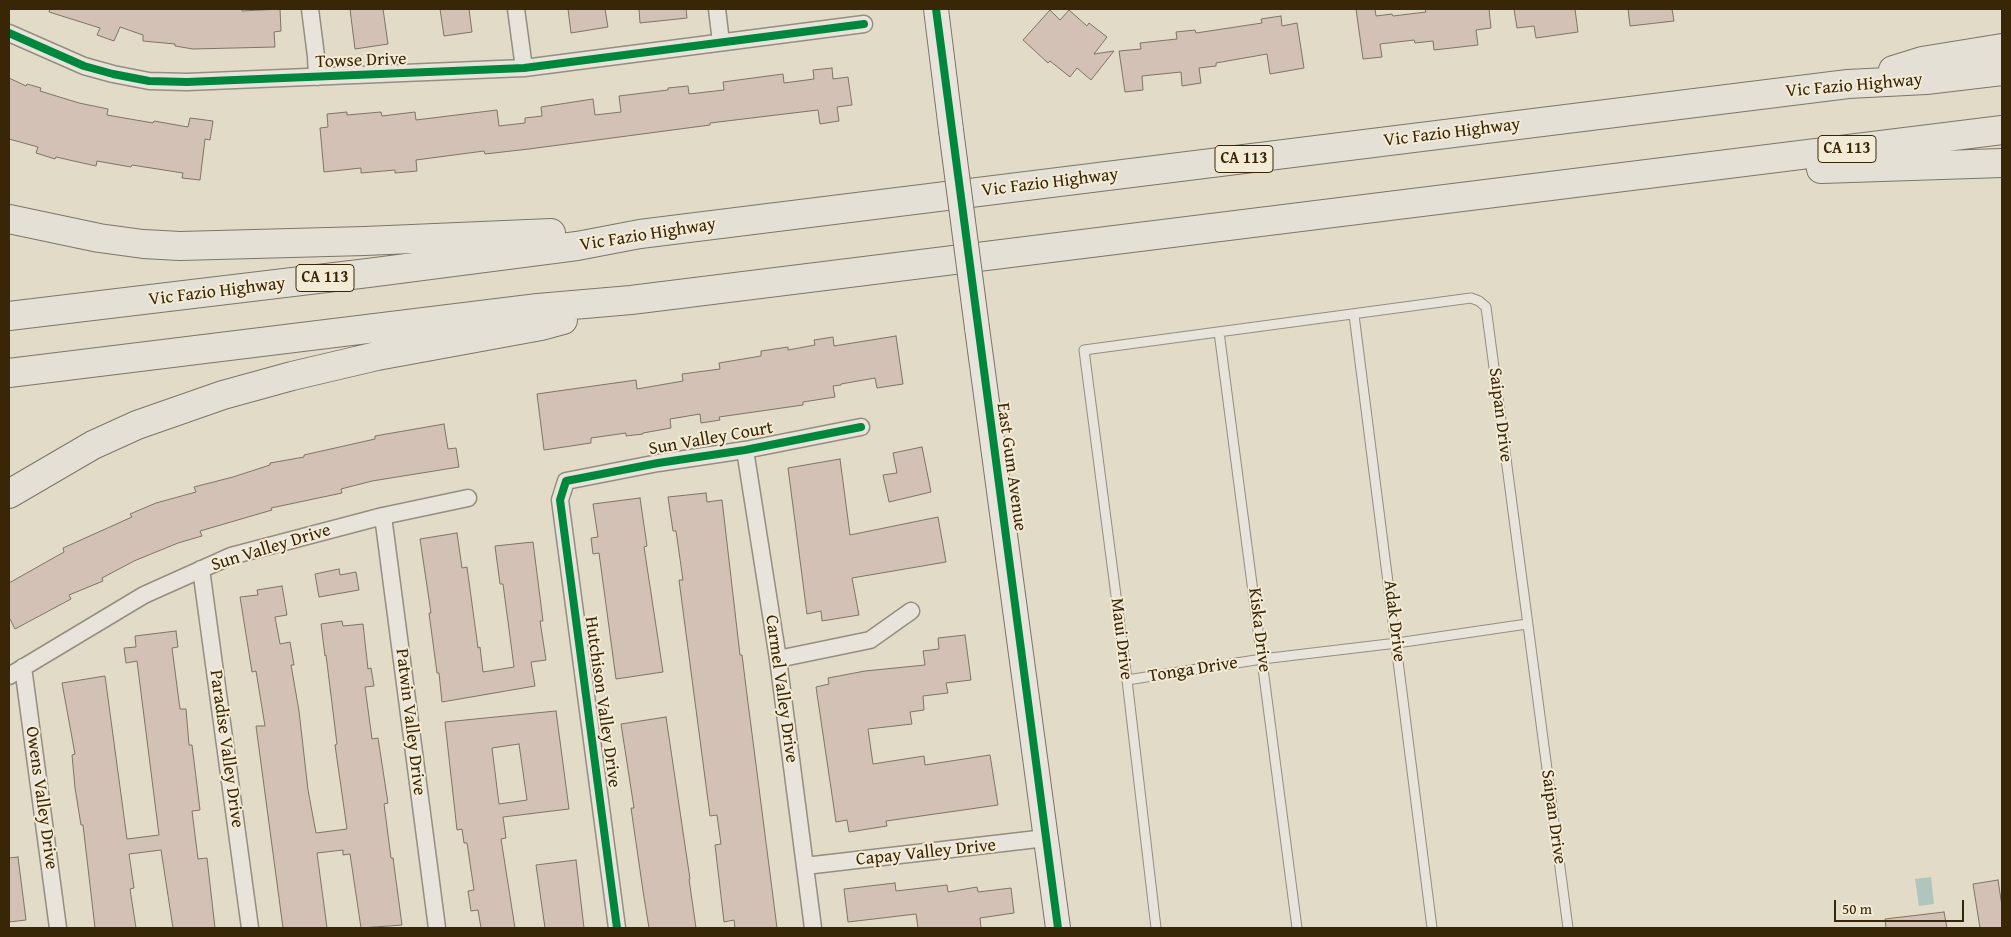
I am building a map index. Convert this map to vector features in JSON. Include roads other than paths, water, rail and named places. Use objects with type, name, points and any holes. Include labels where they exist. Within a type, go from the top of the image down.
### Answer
[{"type":"highway","points":[[1848,84],[1922,61],[2002,48]]},
{"type":"highway","name":"Vic Fazio Highway","points":[[9,316],[558,249],[640,234],[1848,84],[1926,80],[2002,71]]},
{"type":"highway","name":"CA 113","points":[[9,373],[538,308],[631,300],[2002,130]]},
{"type":"highway","points":[[1692,169],[1753,171],[2002,163]]},
{"type":"highway","points":[[9,219],[99,238],[143,244],[180,246],[355,242],[574,232],[640,234]]},
{"type":"highway","points":[[9,494],[93,445],[137,425],[223,395],[377,356],[541,326],[631,300]]},
{"type":"street","points":[[310,9],[316,56],[316,77]]},
{"type":"street","points":[[516,9],[524,68]]},
{"type":"street","points":[[717,9],[721,42]]},
{"type":"street","name":"East Gum Avenue","points":[[936,9],[1058,928]]},
{"type":"street","name":"Towse Drive","points":[[9,33],[84,66],[113,74],[149,81],[187,82],[524,68],[864,24]]},
{"type":"street","name":"Sun Valley Court","points":[[566,481],[658,463],[745,450],[861,427]]},
{"type":"street","name":"Carmel Valley Drive","points":[[745,450],[778,659],[813,928]]},
{"type":"street","name":"Hutchison Valley Drive","points":[[566,481],[560,500],[617,928]]},
{"type":"street","name":"Sun Valley Drive","points":[[9,676],[144,595],[231,556],[383,516],[468,498]]},
{"type":"street","name":"Patwin Valley Drive","points":[[383,516],[437,928]]},
{"type":"street","name":"Paradise Valley Drive","points":[[201,569],[250,928]]},
{"type":"street","points":[[778,659],[870,640],[911,611]]},
{"type":"street","name":"Owens Valley Drive","points":[[23,667],[58,928]]},
{"type":"street","name":"Capay Valley Drive","points":[[805,866],[1046,838]]},
{"type":"lane","name":"Saipan Drive","points":[[1084,350],[1471,298],[1479,301],[1486,308],[1568,928]]},
{"type":"lane","name":"Adak Drive","points":[[1354,315],[1432,928]]},
{"type":"lane","name":"Kiska Drive","points":[[1219,332],[1297,928]]},
{"type":"lane","name":"Maui Drive","points":[[1084,350],[1127,680],[1156,928]]},
{"type":"lane","name":"Tonga Drive","points":[[1127,680],[1262,659],[1397,643],[1527,624]]}]
